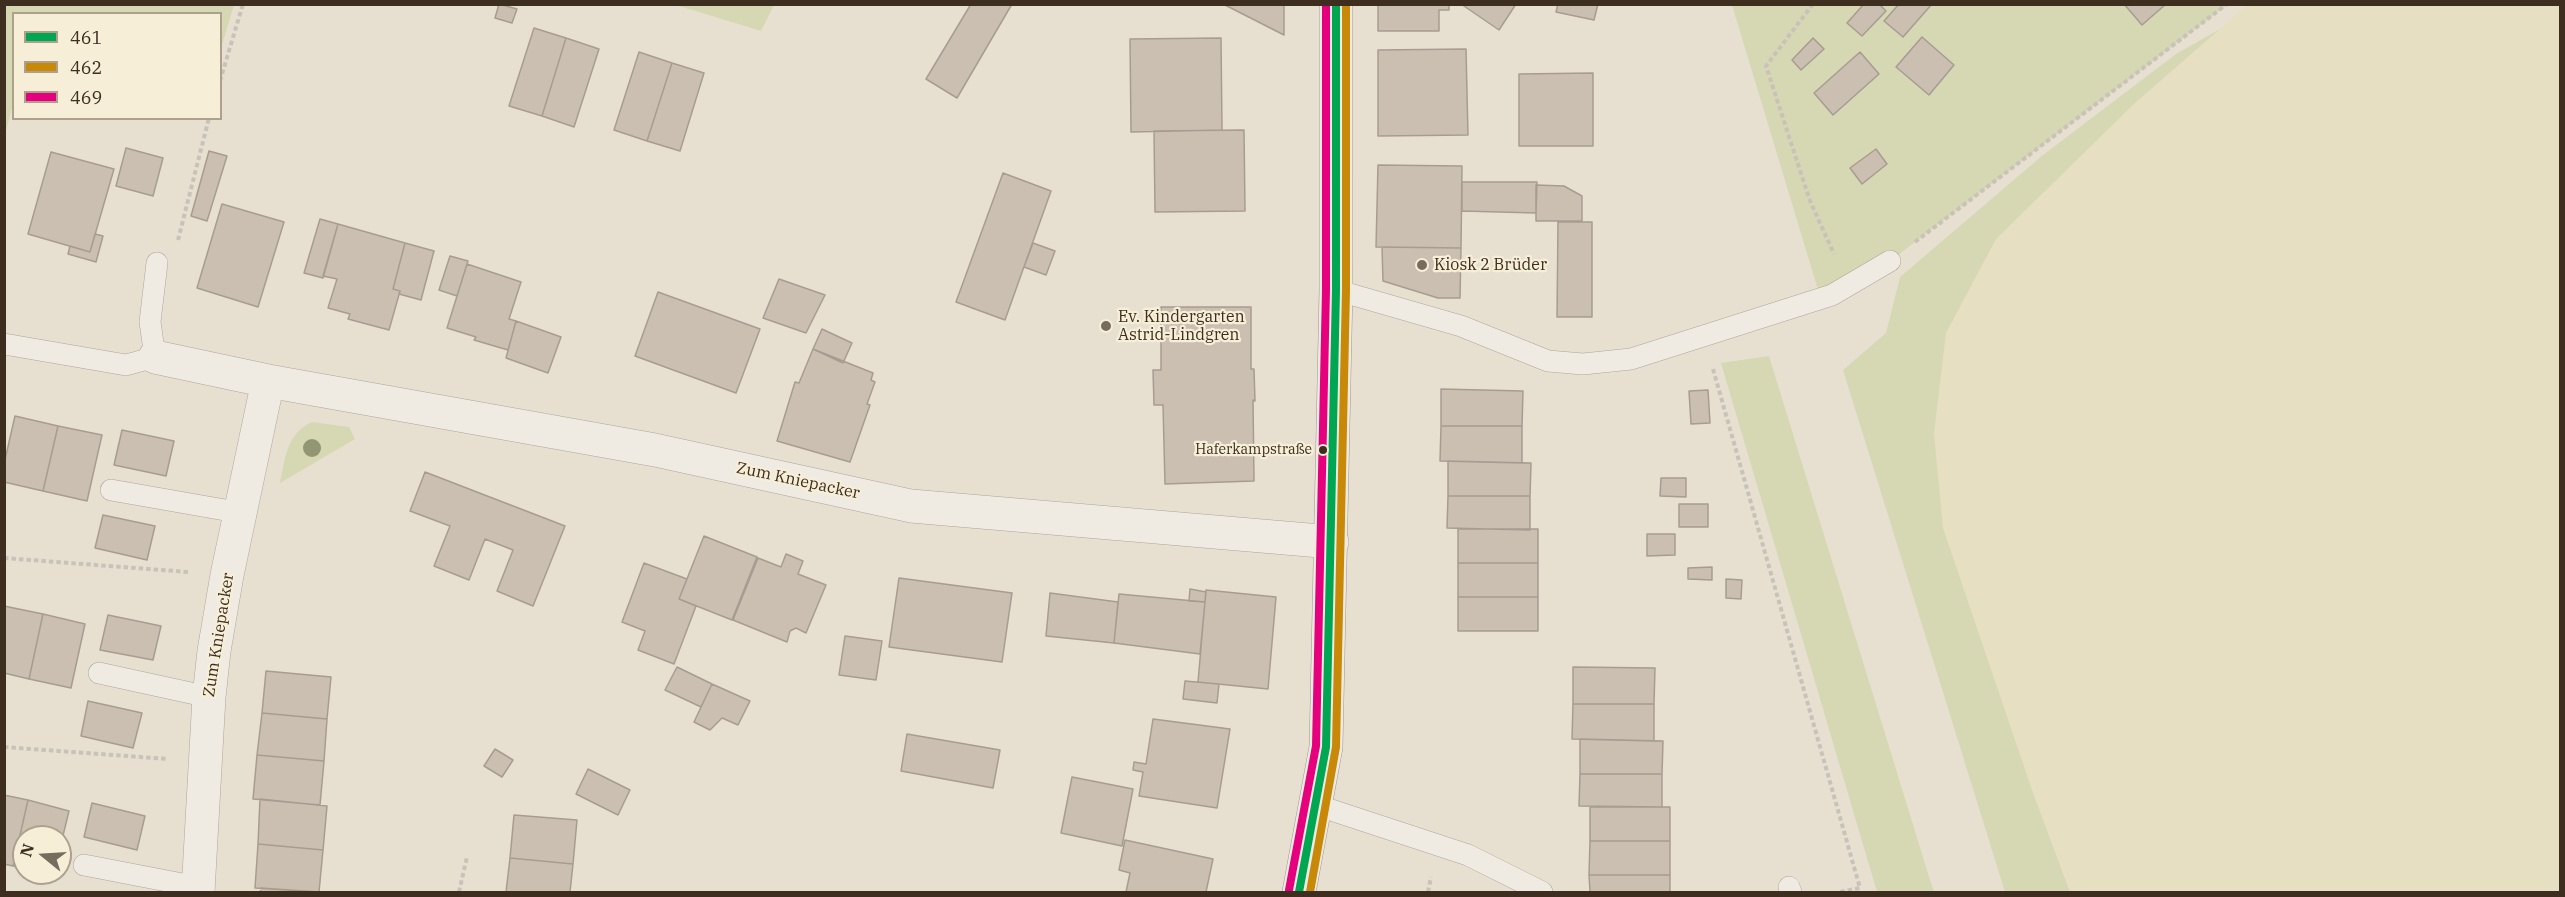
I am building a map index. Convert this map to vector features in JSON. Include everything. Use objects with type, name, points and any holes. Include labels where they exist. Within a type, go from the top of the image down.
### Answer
[{"type":"street","points":[[1299,892],[1326,747],[1336,290],[1336,4]]},
{"type":"street","name":"Zum Kniepacker","points":[[155,357],[268,381],[655,450],[911,506],[1332,542]]},
{"type":"street","name":"Zum Kniepacker","points":[[198,890],[208,697],[227,576],[268,381]]},
{"type":"lane","points":[[1336,290],[1461,326],[1548,361],[1583,364],[1631,359],[1832,295],[1890,261]]},
{"type":"lane","points":[[4,344],[126,365],[155,357],[150,322],[157,263]]},
{"type":"lane","points":[[111,490],[242,513]]},
{"type":"lane","points":[[99,673],[208,697]]},
{"type":"lane","points":[[1316,805],[1468,855],[1542,892]]},
{"type":"lane","points":[[84,865],[198,890]]},
{"type":"path","points":[[222,74],[243,4]]},
{"type":"path","points":[[1814,4],[1766,66],[1810,201],[1849,287]]},
{"type":"path","points":[[1890,261],[2227,4]]},
{"type":"path","points":[[157,263],[172,263],[208,120]]},
{"type":"path","points":[[1704,336],[1860,888],[1840,892]]},
{"type":"path","points":[[4,558],[227,576]]},
{"type":"path","points":[[4,747],[204,761]]},
{"type":"path","points":[[459,892],[467,857]]},
{"type":"shaded area","points":[[2247,5],[2560,5],[2560,892],[2070,892],[2032,790],[1943,528],[1934,434],[1946,333],[1995,239],[2135,103]]},
{"type":"green space","points":[[5,4],[234,4],[222,45],[222,12],[12,12],[12,108],[5,135]]},
{"type":"green space","points":[[676,5],[774,5],[761,31]]},
{"type":"green space","points":[[1732,5],[2227,5],[1890,261],[1822,303]]},
{"type":"green space","points":[[2220,29],[2135,103],[1996,239],[1946,333],[1934,434],[1943,528],[2032,790],[2070,892],[2005,892],[1843,370],[1886,333],[1900,277],[2043,155],[2176,54]]},
{"type":"green space","points":[[1769,356],[1934,892],[1877,892],[1721,363]]},
{"type":"green space","points":[[312,422],[349,427],[355,439],[280,483],[288,447],[297,433]]},
{"type":"building","points":[[499,4],[517,9],[512,23],[495,18]]},
{"type":"building","points":[[971,4],[1012,4],[957,98],[926,79]]},
{"type":"building","points":[[1223,4],[1284,5],[1284,35]]},
{"type":"building","points":[[1378,4],[1449,4],[1449,10],[1439,10],[1439,31],[1378,31]]},
{"type":"building","points":[[1461,4],[1516,4],[1499,30]]},
{"type":"building","points":[[1558,4],[1598,4],[1594,20],[1556,12]]},
{"type":"building","points":[[1864,4],[1879,4],[1886,11],[1862,36],[1847,23]]},
{"type":"building","points":[[1899,4],[1932,4],[1903,37],[1884,21]]},
{"type":"building","points":[[2124,4],[2166,4],[2142,25]]},
{"type":"building","points":[[534,28],[566,38],[542,116],[509,106]]},
{"type":"building","points":[[1922,37],[1954,65],[1929,95],[1896,67]]},
{"type":"building","points":[[566,38],[599,49],[574,127],[542,116]]},
{"type":"building","points":[[1221,38],[1222,130],[1131,132],[1130,39]]},
{"type":"building","points":[[1813,38],[1824,49],[1801,70],[1792,60]]},
{"type":"building","points":[[1466,49],[1468,135],[1378,136],[1378,50]]},
{"type":"building","points":[[639,52],[672,63],[647,141],[614,130]]},
{"type":"building","points":[[1860,52],[1879,74],[1833,115],[1814,93]]},
{"type":"building","points":[[672,63],[704,73],[680,151],[647,141]]},
{"type":"building","points":[[1593,73],[1593,146],[1519,146],[1519,74]]},
{"type":"building","points":[[1244,130],[1245,211],[1155,212],[1154,131]]},
{"type":"building","points":[[126,148],[163,158],[153,196],[116,186]]},
{"type":"building","points":[[1876,149],[1887,164],[1862,184],[1850,168]]},
{"type":"building","points":[[209,151],[227,156],[207,221],[191,216]]},
{"type":"building","points":[[51,152],[114,169],[90,252],[28,234]]},
{"type":"building","points":[[1378,165],[1462,166],[1461,248],[1376,247]]},
{"type":"building","points":[[1003,173],[1051,191],[1005,320],[956,302]]},
{"type":"building","points":[[1462,182],[1537,182],[1536,213],[1462,211]]},
{"type":"building","points":[[1536,185],[1564,186],[1582,196],[1582,221],[1536,221]]},
{"type":"building","points":[[222,204],[284,222],[258,307],[197,288]]},
{"type":"building","points":[[320,219],[338,224],[323,278],[304,273]]},
{"type":"building","points":[[1558,222],[1592,222],[1592,317],[1557,317]]},
{"type":"building","points":[[338,224],[405,243],[393,289],[400,291],[389,330],[348,319],[350,314],[328,308],[337,279],[323,276]]},
{"type":"building","points":[[95,234],[103,236],[96,262],[68,254],[70,246],[90,252]]},
{"type":"building","points":[[405,243],[434,251],[421,300],[399,294],[400,291],[393,289]]},
{"type":"building","points":[[1033,243],[1055,251],[1046,275],[1024,267]]},
{"type":"building","name":"Kiosk 2 Brüder","points":[[1382,247],[1461,248],[1460,298],[1438,298],[1383,281]]},
{"type":"building","points":[[450,256],[468,261],[457,296],[439,290]]},
{"type":"building","points":[[467,264],[521,282],[509,319],[516,321],[508,350],[474,340],[476,337],[447,328]]},
{"type":"building","points":[[779,279],[825,295],[806,333],[763,318]]},
{"type":"building","points":[[658,292],[760,329],[736,393],[635,356]]},
{"type":"building","points":[[1161,307],[1251,307],[1251,369],[1254,369],[1255,401],[1253,400],[1254,481],[1165,484],[1163,405],[1154,405],[1153,370],[1161,370]]},
{"type":"building","points":[[516,321],[561,337],[548,373],[506,358]]},
{"type":"building","points":[[822,329],[852,343],[843,363],[813,349]]},
{"type":"building","points":[[813,349],[873,373],[871,380],[875,382],[867,404],[870,405],[850,462],[777,441],[795,382],[799,383]]},
{"type":"building","points":[[1441,389],[1523,391],[1522,426],[1441,426]]},
{"type":"building","points":[[1708,390],[1710,423],[1691,424],[1689,391]]},
{"type":"building","points":[[15,416],[58,426],[43,491],[4,482],[4,464]]},
{"type":"building","points":[[58,426],[102,435],[87,501],[43,491]]},
{"type":"building","points":[[1441,426],[1522,426],[1522,463],[1440,461]]},
{"type":"building","points":[[122,430],[174,441],[166,476],[114,465]]},
{"type":"building","points":[[1448,461],[1531,463],[1530,496],[1448,496]]},
{"type":"building","points":[[425,472],[565,526],[533,606],[497,591],[513,550],[485,539],[469,580],[434,566],[450,526],[410,511]]},
{"type":"building","points":[[1661,478],[1686,478],[1686,497],[1660,496]]},
{"type":"building","points":[[1448,496],[1530,496],[1530,530],[1447,528]]},
{"type":"building","points":[[1679,504],[1708,504],[1708,527],[1679,527]]},
{"type":"building","points":[[103,515],[155,526],[147,560],[95,548]]},
{"type":"building","points":[[1458,529],[1538,529],[1538,563],[1458,563]]},
{"type":"building","points":[[1647,534],[1675,534],[1675,555],[1647,556]]},
{"type":"building","points":[[704,536],[757,557],[732,620],[679,599]]},
{"type":"building","points":[[786,554],[803,561],[798,574],[826,585],[806,633],[796,628],[790,631],[787,642],[733,620],[758,558],[781,567]]},
{"type":"building","points":[[644,563],[687,579],[679,599],[696,606],[674,664],[638,650],[645,631],[622,622]]},
{"type":"building","points":[[1458,563],[1538,563],[1538,597],[1458,597]]},
{"type":"building","points":[[1712,567],[1712,580],[1688,579],[1688,568]]},
{"type":"building","points":[[899,578],[1012,593],[1002,662],[889,647]]},
{"type":"building","points":[[1726,579],[1742,580],[1741,599],[1726,598]]},
{"type":"building","points":[[1190,589],[1206,592],[1205,602],[1189,601]]},
{"type":"building","points":[[1206,590],[1276,597],[1268,689],[1198,682]]},
{"type":"building","points":[[1050,593],[1118,602],[1114,643],[1046,636]]},
{"type":"building","points":[[1119,594],[1205,602],[1200,654],[1114,643]]},
{"type":"building","points":[[1458,597],[1538,597],[1538,631],[1458,631]]},
{"type":"building","points":[[4,606],[43,614],[29,679],[4,673]]},
{"type":"building","points":[[43,614],[85,624],[71,688],[29,679]]},
{"type":"building","points":[[108,615],[161,626],[153,660],[100,650]]},
{"type":"building","points":[[845,636],[882,641],[876,680],[839,675]]},
{"type":"building","points":[[677,667],[712,684],[701,707],[665,690]]},
{"type":"building","points":[[1573,667],[1655,668],[1654,704],[1573,704]]},
{"type":"building","points":[[266,671],[331,677],[327,719],[262,713]]},
{"type":"building","points":[[1185,681],[1219,684],[1217,703],[1183,699]]},
{"type":"building","points":[[712,684],[750,701],[738,725],[722,718],[710,730],[694,722]]},
{"type":"building","points":[[88,701],[142,713],[133,748],[81,736]]},
{"type":"building","points":[[1573,704],[1654,704],[1654,741],[1572,739]]},
{"type":"building","points":[[262,713],[327,719],[324,761],[257,755]]},
{"type":"building","points":[[1153,719],[1230,729],[1217,808],[1139,796],[1143,772],[1133,770],[1134,762],[1146,764]]},
{"type":"building","points":[[907,734],[1000,750],[993,788],[901,771]]},
{"type":"building","points":[[1580,739],[1663,741],[1662,774],[1580,774]]},
{"type":"building","points":[[495,749],[513,760],[502,777],[484,766]]},
{"type":"building","points":[[257,755],[324,761],[320,805],[253,799]]},
{"type":"building","points":[[588,769],[630,790],[618,815],[576,794]]},
{"type":"building","points":[[1580,774],[1662,774],[1662,807],[1579,806]]},
{"type":"building","points":[[1072,777],[1133,789],[1122,846],[1061,833]]},
{"type":"building","points":[[4,795],[28,800],[22,825],[12,825],[12,866],[4,864]]},
{"type":"building","points":[[260,799],[327,806],[323,850],[258,844]]},
{"type":"building","points":[[28,800],[69,811],[66,825],[22,825]]},
{"type":"building","points":[[92,803],[145,816],[137,850],[84,837]]},
{"type":"building","points":[[1590,807],[1670,807],[1670,841],[1590,841]]},
{"type":"building","points":[[514,815],[577,820],[573,864],[510,858]]},
{"type":"building","points":[[1125,840],[1213,859],[1206,892],[1126,892],[1130,873],[1119,870]]},
{"type":"building","points":[[1590,841],[1670,841],[1670,875],[1589,875]]},
{"type":"building","points":[[258,844],[323,850],[319,892],[255,888]]},
{"type":"building","points":[[510,858],[573,864],[570,892],[506,892]]},
{"type":"building","points":[[1589,875],[1670,875],[1670,892],[1590,892]]},
{"type":"building","points":[[261,888],[319,892],[260,892]]},
{"type":"transit line","name":"469","points":[[1289,890],[1316,746],[1326,290],[1326,4]]},
{"type":"transit line","name":"461","points":[[1299,892],[1326,747],[1336,290],[1336,4]]},
{"type":"transit line","name":"462","points":[[1310,892],[1336,747],[1346,290],[1346,4]]},
{"type":"place","name":"Kiosk 2 Brüder","points":[[1422,265]]},
{"type":"place","name":"Ev. Kindergarten Astrid-Lindgren","points":[[1106,326]]},
{"type":"place","name":"Haferkampstraße","points":[[1323,450]]}]
